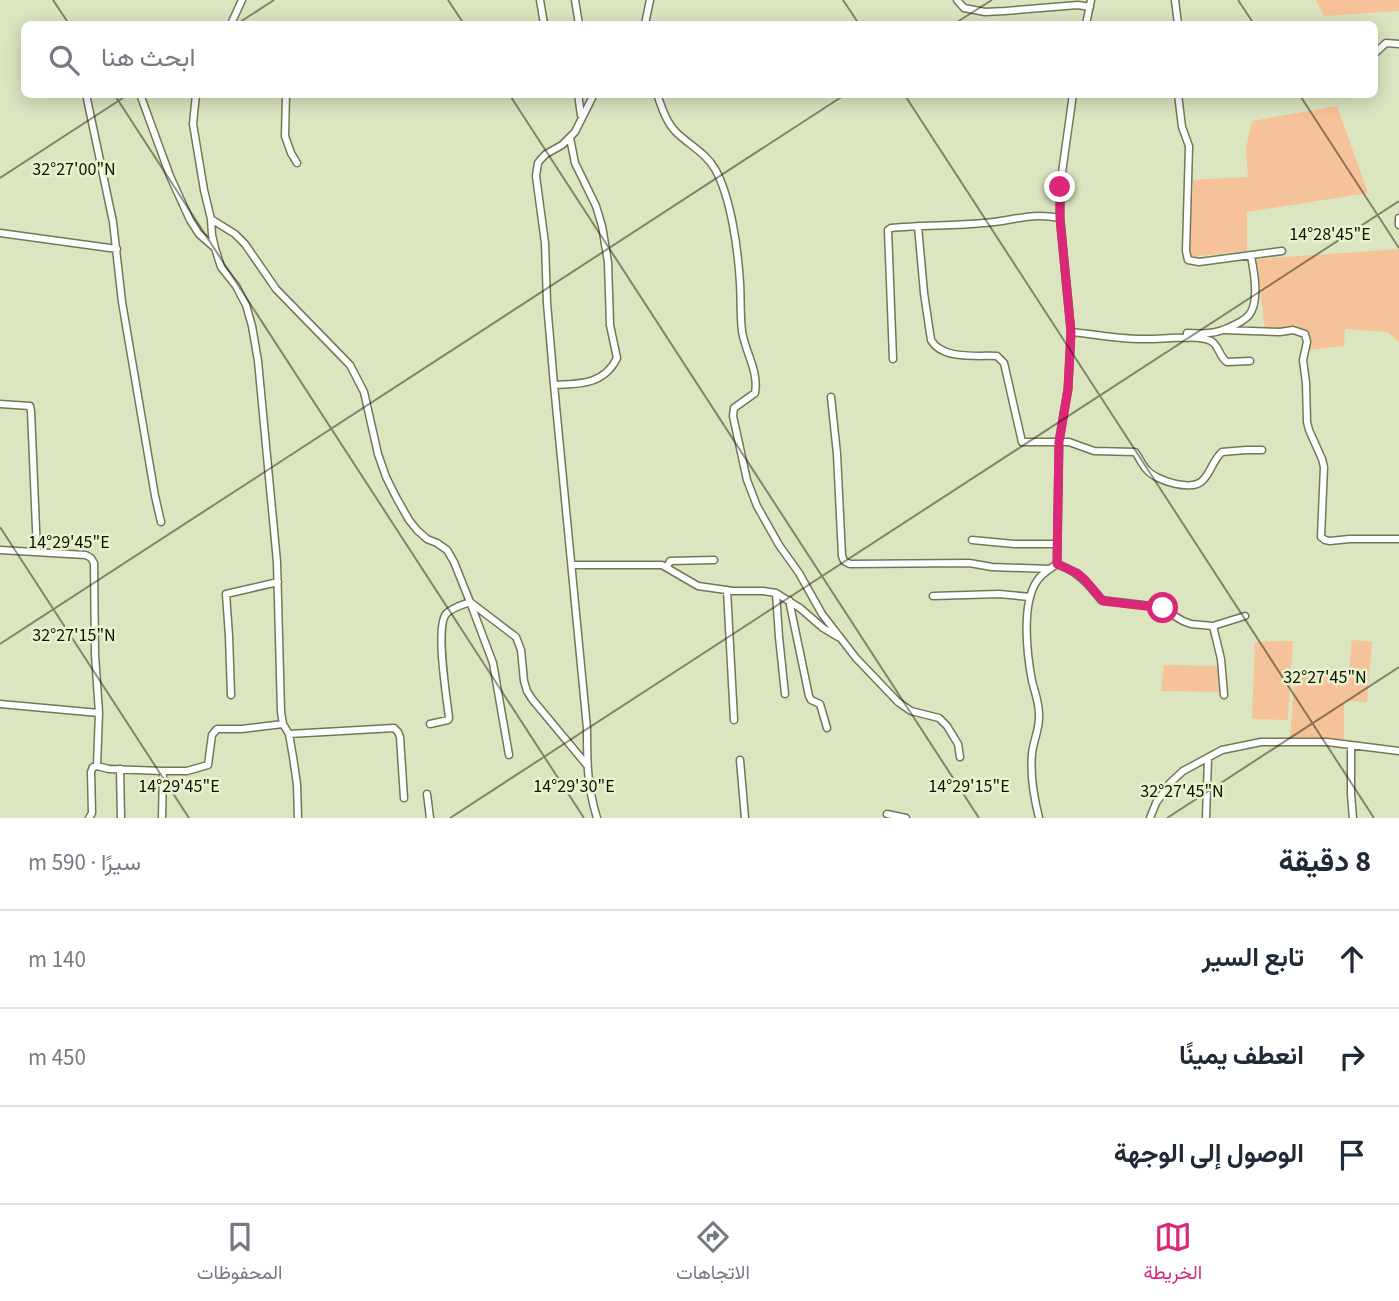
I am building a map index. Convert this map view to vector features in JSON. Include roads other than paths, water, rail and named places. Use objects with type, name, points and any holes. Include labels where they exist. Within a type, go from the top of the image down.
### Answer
[{"type":"street","points":[[232,21],[242,0]]},
{"type":"street","points":[[540,0],[544,21]]},
{"type":"street","points":[[575,0],[578,21]]},
{"type":"street","points":[[646,21],[650,0]]},
{"type":"street","points":[[957,0],[964,8],[985,12],[1091,4],[1087,21]]},
{"type":"street","points":[[1175,0],[1178,21]]},
{"type":"street","points":[[1378,50],[1386,43],[1399,44]]},
{"type":"street","points":[[87,98],[113,222],[127,336],[160,522]]},
{"type":"street","points":[[141,98],[165,164],[190,220],[198,234],[215,248]]},
{"type":"street","points":[[196,98],[193,124],[212,235],[222,267],[246,305],[252,326],[262,395],[278,582],[283,724],[289,734],[299,818]]},
{"type":"street","points":[[287,98],[285,136],[297,163]]},
{"type":"street","points":[[579,98],[581,117]]},
{"type":"street","points":[[591,98],[570,138],[546,154],[538,163],[536,176],[545,243],[554,385],[587,728],[586,765],[597,818]]},
{"type":"street","points":[[659,98],[668,122],[713,165],[724,190],[740,280],[742,333],[757,386],[755,393],[734,408],[733,416],[750,491],[775,538],[840,638],[905,707],[939,718],[958,744],[960,757]]},
{"type":"street","points":[[1057,564],[1059,442],[1068,389],[1071,332],[1060,218],[1060,187],[1072,98]]},
{"type":"street","points":[[1178,98],[1182,127],[1188,146],[1188,260],[1199,262],[1282,251]]},
{"type":"street","points":[[554,385],[587,383],[594,380],[609,369],[617,358],[610,325],[608,262],[602,226],[596,206],[579,173],[570,138]]},
{"type":"street","points":[[893,359],[888,230],[989,223],[1036,215],[1060,218]]},
{"type":"street","points":[[1399,218],[1399,225]]},
{"type":"street","points":[[211,219],[235,234],[245,244],[275,289],[350,365],[364,392],[386,477],[396,497],[417,530],[447,550],[454,562],[493,663],[509,755]]},
{"type":"street","points":[[918,226],[931,340],[941,351],[948,354],[997,356],[1004,363],[1022,442],[1074,443],[1094,451],[1135,452],[1147,471],[1184,485],[1202,482],[1212,463],[1222,452],[1262,450]]},
{"type":"street","points":[[0,233],[117,249]]},
{"type":"street","points":[[1187,338],[1187,333],[1208,334],[1224,330],[1250,314],[1255,296],[1255,273],[1251,256]]},
{"type":"street","points":[[1224,330],[1293,330],[1305,334],[1307,342],[1303,360],[1307,422],[1324,467],[1321,537],[1330,541],[1349,538],[1399,538]]},
{"type":"street","points":[[1071,332],[1141,339],[1208,340],[1216,345],[1227,362],[1250,361]]},
{"type":"street","points":[[831,397],[844,561],[850,564],[969,563],[992,567],[1050,569]]},
{"type":"street","points":[[0,404],[30,406],[37,552]]},
{"type":"street","points":[[972,540],[1057,544]]},
{"type":"street","points":[[0,550],[86,555],[94,563],[99,713],[97,766]]},
{"type":"street","points":[[667,567],[670,561],[714,560]]},
{"type":"street","points":[[572,565],[656,564],[667,567],[698,586],[776,593],[840,638]]},
{"type":"street","points":[[1039,818],[1031,771],[1039,718],[1026,643],[1030,597],[1039,578],[1057,564]]},
{"type":"street","points":[[1057,564],[1077,573],[1103,601],[1163,608],[1191,624],[1213,626],[1245,616]]},
{"type":"street","points":[[231,695],[226,594],[278,582]]},
{"type":"street","points":[[727,590],[734,720]]},
{"type":"street","points":[[776,593],[785,694]]},
{"type":"street","points":[[933,596],[992,594],[1030,597]]},
{"type":"street","points":[[789,600],[809,696],[820,704],[827,728]]},
{"type":"street","points":[[430,724],[449,718],[442,622],[449,611],[470,602]]},
{"type":"street","points":[[470,602],[516,637],[521,650],[527,691],[586,765]]},
{"type":"street","points":[[1213,626],[1222,659],[1224,695]]},
{"type":"street","points":[[0,704],[99,713]]},
{"type":"street","points":[[89,818],[92,813],[93,767],[184,771],[208,765],[212,735],[217,729],[283,724]]},
{"type":"street","points":[[289,734],[394,728],[400,737],[404,798]]},
{"type":"street","points":[[1150,818],[1156,803],[1170,783],[1183,771],[1222,750],[1261,742],[1327,742],[1399,751]]},
{"type":"street","points":[[1351,745],[1353,818]]},
{"type":"street","points":[[1206,818],[1208,758]]},
{"type":"street","points":[[740,760],[745,818]]},
{"type":"street","points":[[120,769],[121,818]]},
{"type":"street","points":[[162,818],[163,771]]},
{"type":"street","points":[[427,794],[430,818]]},
{"type":"street","points":[[887,814],[906,818]]}]
